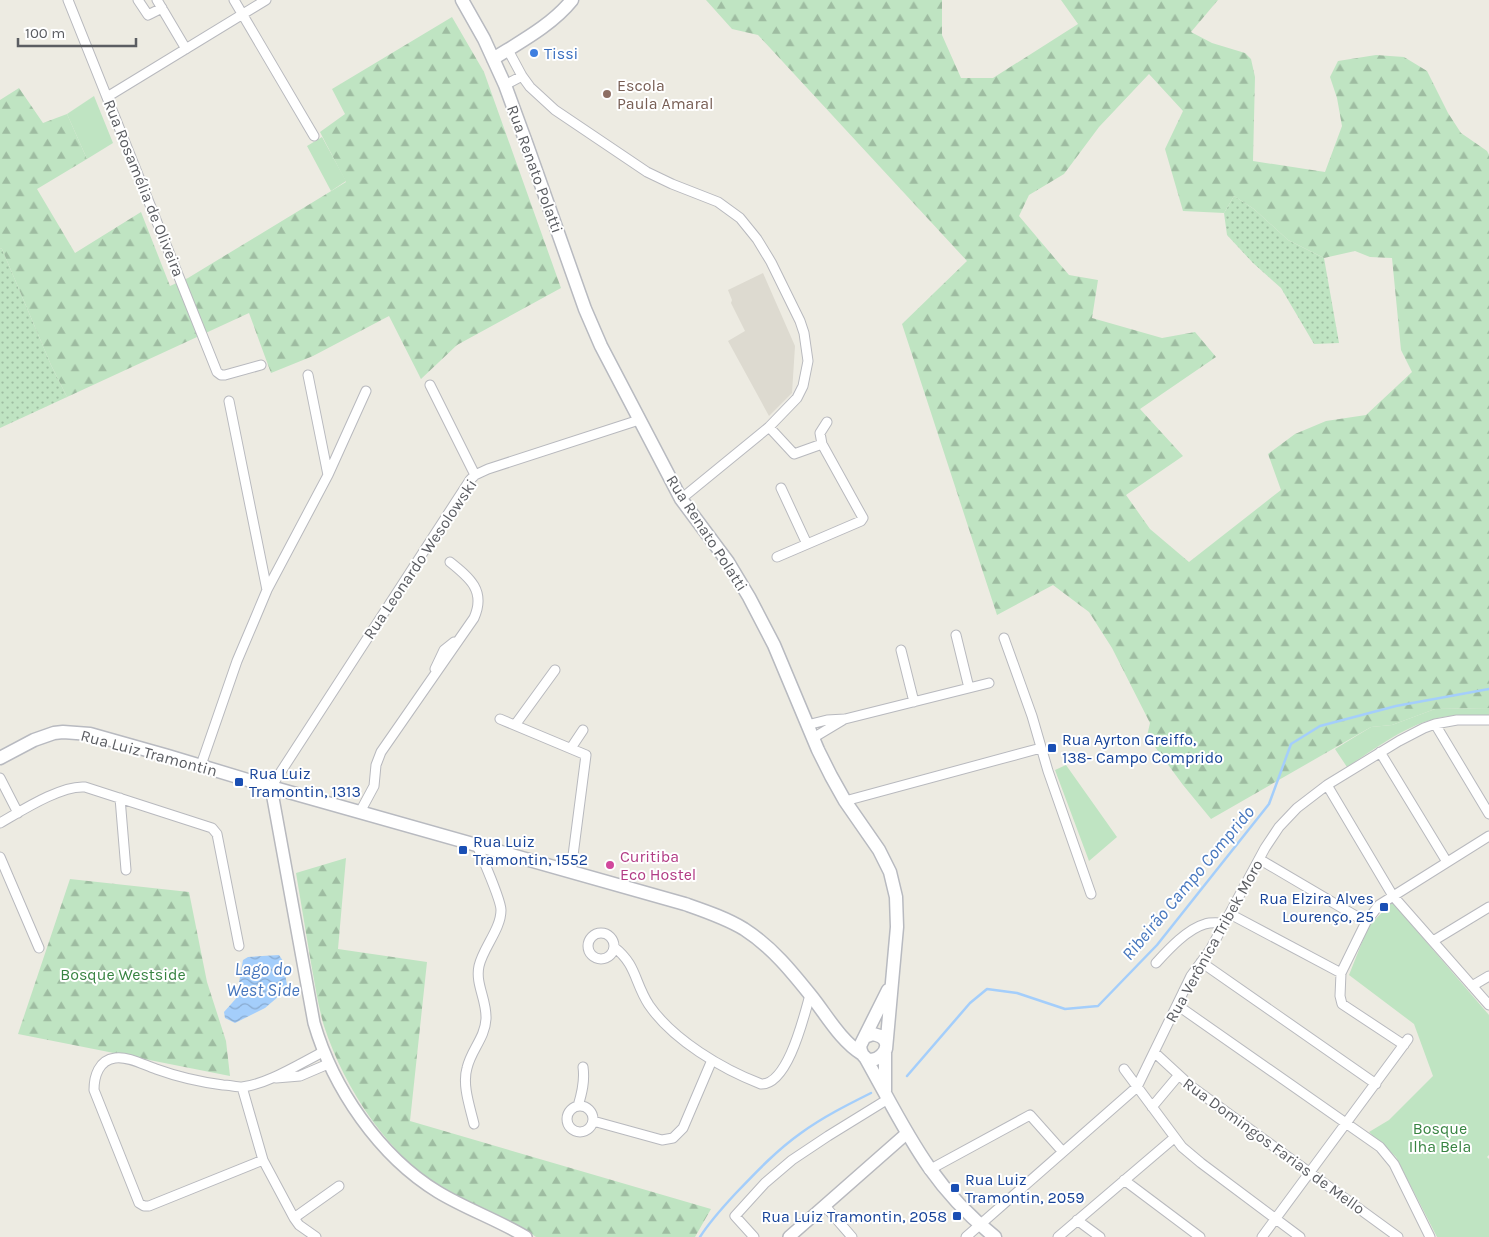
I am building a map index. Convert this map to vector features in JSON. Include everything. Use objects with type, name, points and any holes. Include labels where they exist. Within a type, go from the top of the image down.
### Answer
[{"type":"main road","name":"Rua Renato Polatti","points":[[462,0],[494,59],[505,85],[589,321],[681,499],[722,554],[749,597],[777,654],[812,738],[831,776],[888,866],[894,884],[897,927],[885,1051]]},
{"type":"main road","points":[[494,59],[552,19],[572,0]]},
{"type":"main road","name":"Rua Luiz Tramontin","points":[[0,758],[43,737],[62,732],[98,736],[685,904],[733,923],[771,950],[849,1044],[863,1055],[906,1134],[930,1170],[958,1205],[995,1237]]},
{"type":"main road","name":"Rua Renato Polatti","points":[[864,1038],[891,984]]},
{"type":"main road","points":[[836,1029],[846,1034],[864,1038],[873,1034],[878,1035],[884,1040],[885,1051],[876,1060],[863,1055],[860,1046],[864,1038]]},
{"type":"main road","name":"Rua Luiz Tramontin","points":[[885,1051],[886,1096]]},
{"type":"street","name":"Rua Rosamélia de Oliveira","points":[[68,0],[218,372],[221,375],[261,365]]},
{"type":"street","points":[[138,0],[148,15],[160,4],[186,49]]},
{"type":"street","points":[[234,0],[314,136]]},
{"type":"street","points":[[107,97],[266,0]]},
{"type":"street","points":[[508,50],[522,76],[542,99],[566,118],[660,179],[729,208],[750,229],[771,262],[795,308],[807,348],[807,373],[797,398],[769,427],[681,499]]},
{"type":"street","points":[[505,85],[522,76]]},
{"type":"street","points":[[308,375],[328,475]]},
{"type":"street","points":[[430,386],[475,475]]},
{"type":"street","points":[[201,766],[237,661],[268,590],[328,475],[366,391]]},
{"type":"street","points":[[229,401],[268,590]]},
{"type":"street","name":"Rua Leonardo Wesolowski","points":[[271,787],[467,484],[475,475],[488,469],[639,420]]},
{"type":"street","points":[[776,557],[861,521],[863,518],[822,444],[820,433],[827,422]]},
{"type":"street","points":[[769,427],[794,454],[822,444]]},
{"type":"street","points":[[782,488],[807,544]]},
{"type":"street","points":[[360,812],[374,786],[376,765],[381,752],[462,637],[477,612],[478,598],[473,583],[450,562]]},
{"type":"street","points":[[956,635],[969,688]]},
{"type":"street","points":[[1004,638],[1091,894]]},
{"type":"street","points":[[901,650],[914,702]]},
{"type":"street","points":[[516,725],[555,670]]},
{"type":"street","points":[[807,725],[827,720],[845,719],[989,682]]},
{"type":"street","points":[[500,719],[586,755],[571,871]]},
{"type":"street","points":[[812,738],[845,719]]},
{"type":"street","name":"Rua Verônica Tribek Moro","points":[[966,1237],[1137,1087],[1191,976],[1210,950],[1259,859],[1272,838],[1306,800],[1380,752],[1434,724],[1457,720],[1489,720]]},
{"type":"street","points":[[1434,724],[1489,814]]},
{"type":"street","points":[[571,748],[583,730]]},
{"type":"street","points":[[845,800],[1040,748]]},
{"type":"street","points":[[1380,752],[1447,862]]},
{"type":"street","points":[[0,778],[18,813]]},
{"type":"street","points":[[1327,785],[1393,896],[1489,1005]]},
{"type":"street","points":[[0,823],[70,787],[85,787],[216,830],[239,946]]},
{"type":"street","points":[[271,787],[309,1002],[328,1064],[362,1118],[393,1157],[409,1171],[447,1197],[526,1237]]},
{"type":"street","points":[[120,798],[126,870]]},
{"type":"street","points":[[1262,1237],[1406,1042],[1342,1004],[1340,973],[1366,922],[1380,905],[1489,836]]},
{"type":"street","points":[[474,1124],[465,1076],[469,1060],[485,1027],[486,1008],[479,983],[479,968],[501,909],[478,845]]},
{"type":"street","points":[[0,857],[39,948]]},
{"type":"street","points":[[1259,859],[1366,922]]},
{"type":"street","points":[[1432,941],[1489,907]]},
{"type":"street","points":[[1230,914],[1340,973]]},
{"type":"street","points":[[1156,963],[1172,946],[1198,927],[1211,923],[1224,923]]},
{"type":"street","points":[[614,947],[629,960],[644,995],[659,1017],[673,1031],[712,1060],[761,1084],[771,1083],[794,1048],[810,995]]},
{"type":"street","points":[[1201,962],[1376,1084]]},
{"type":"street","points":[[1472,986],[1489,976]]},
{"type":"street","points":[[1177,1005],[1380,1147],[1390,1158],[1430,1237]]},
{"type":"street","points":[[264,1160],[149,1206],[144,1206],[139,1202],[94,1090],[94,1080],[98,1069],[106,1062],[116,1058],[131,1060],[175,1076],[205,1083],[242,1087],[268,1079],[323,1052]]},
{"type":"street","name":"Rua Domingos Farias de Mello","points":[[1154,1052],[1178,1076],[1398,1237]]},
{"type":"street","points":[[593,1121],[662,1140],[673,1138],[684,1128],[712,1060]]},
{"type":"street","points":[[268,1079],[300,1076],[328,1064]]},
{"type":"street","points":[[578,1106],[582,1092],[583,1067]]},
{"type":"street","points":[[1124,1069],[1174,1138],[1201,1164],[1300,1237]]},
{"type":"street","points":[[1152,1107],[1178,1076]]},
{"type":"street","points":[[242,1087],[264,1160],[294,1218],[300,1226],[316,1237]]},
{"type":"street","points":[[754,1237],[735,1216],[765,1183],[792,1160],[886,1096]]},
{"type":"street","points":[[578,1106],[590,1110],[593,1121],[591,1126],[585,1131],[580,1132],[569,1126],[567,1117],[571,1110],[578,1106]]},
{"type":"street","points":[[930,1170],[1030,1116],[1063,1152]]},
{"type":"street","points":[[789,1237],[906,1134]]},
{"type":"street","points":[[1058,1237],[1174,1138]]},
{"type":"street","points":[[1124,1180],[1200,1237]]},
{"type":"street","points":[[294,1218],[339,1186]]},
{"type":"street","points":[[825,1206],[852,1237]]},
{"type":"street","points":[[1077,1220],[1100,1237]]},
{"type":"shaded area","points":[[763,273],[795,346],[792,393],[769,416],[728,341],[745,331],[731,303],[732,300],[728,290]]},
{"type":"green space","points":[[706,0],[942,0],[942,35],[961,78],[993,78],[1078,24],[1061,0],[1218,0],[1191,32],[1212,43],[1245,53],[1251,59],[1255,77],[1253,161],[1325,172],[1342,126],[1337,98],[1330,77],[1338,61],[1376,55],[1404,57],[1427,71],[1448,113],[1461,133],[1487,151],[1489,155],[1489,708],[1435,709],[1392,725],[1371,727],[1211,819],[1147,736],[1150,723],[1112,648],[1089,612],[1053,585],[997,615],[902,324],[967,261],[758,35],[732,29]],"holes":[[[1149,74],[1183,111],[1165,149],[1183,211],[1224,213],[1234,196],[1254,209],[1288,240],[1324,258],[1355,251],[1370,257],[1392,258],[1401,350],[1412,372],[1366,415],[1326,421],[1295,434],[1268,454],[1281,490],[1189,562],[1150,529],[1126,495],[1183,456],[1140,409],[1216,357],[1195,332],[1162,338],[1092,318],[1098,280],[1069,275],[1019,216],[1029,195],[1064,174],[1099,127]]]},
{"type":"green space","points":[[452,17],[484,72],[561,288],[457,345],[421,379],[389,316],[313,356],[271,373],[249,313],[67,397],[0,248],[0,100],[19,88],[43,123],[67,114],[87,159],[37,189],[75,253],[141,212],[170,286],[188,278],[346,182],[320,132],[345,114],[332,89]]},
{"type":"green space","points":[[94,96],[113,143],[87,159],[67,114]]},
{"type":"green space","points":[[322,137],[346,181],[331,191],[307,146]]},
{"type":"green space","points":[[1234,196],[1254,209],[1288,240],[1324,258],[1339,343],[1314,344],[1281,288],[1253,263],[1227,235],[1224,213]]},
{"type":"green space","points":[[0,248],[67,397],[0,428]]},
{"type":"green space","points":[[1489,708],[1489,715],[1455,715],[1422,723],[1383,743],[1347,767],[1335,749],[1371,727],[1392,725],[1435,709]]},
{"type":"green space","points":[[1066,765],[1117,837],[1089,861],[1055,770]]},
{"type":"green space","points":[[346,858],[338,949],[427,962],[410,1121],[711,1209],[695,1237],[536,1237],[449,1193],[408,1161],[389,1142],[357,1098],[333,1050],[324,1026],[296,873]]},
{"type":"green space","name":"Bosque Westside","points":[[70,879],[189,892],[207,982],[226,1041],[230,1076],[18,1034]]},
{"type":"green space","name":"Bosque Ilha Bela","points":[[1392,902],[1489,1015],[1489,1155],[1487,1157],[1489,1159],[1489,1237],[1437,1237],[1396,1157],[1369,1132],[1389,1120],[1433,1076],[1414,1024],[1349,975],[1368,927]]},
{"type":"water","name":"Lago do West Side","points":[[279,955],[283,961],[287,985],[286,990],[265,1008],[235,1023],[225,1018],[224,1012],[240,994],[238,988],[243,960],[248,957]]},
{"type":"waterway","name":"Ribeirão Campo Comprido","points":[[907,1076],[970,1003],[987,989],[1017,993],[1065,1009],[1098,1006],[1157,945],[1269,804],[1291,744],[1320,726],[1396,706],[1489,689]]},
{"type":"waterway","name":"Ribeirão Campo Comprido","points":[[700,1237],[731,1198],[784,1147],[818,1122],[871,1093]]},
{"type":"place","name":"Tissi","points":[[534,53]]},
{"type":"place","name":"Escola Paula Amaral","points":[[607,94]]},
{"type":"place","name":"Rua Ayrton Greiffo, 138- Campo Comprido","points":[[1052,748]]},
{"type":"place","name":"Rua Luiz Tramontin, 1313","points":[[239,782]]},
{"type":"place","name":"Rua Luiz Tramontin, 1552","points":[[463,850]]},
{"type":"place","name":"Curitiba Eco Hostel","points":[[610,865]]},
{"type":"place","name":"Rua Elzira Alves Lourenço, 25","points":[[1384,907]]},
{"type":"place","name":"Rua Luiz Tramontin, 2059","points":[[955,1188]]},
{"type":"place","name":"Rua Luiz Tramontin, 2058","points":[[957,1216]]}]
